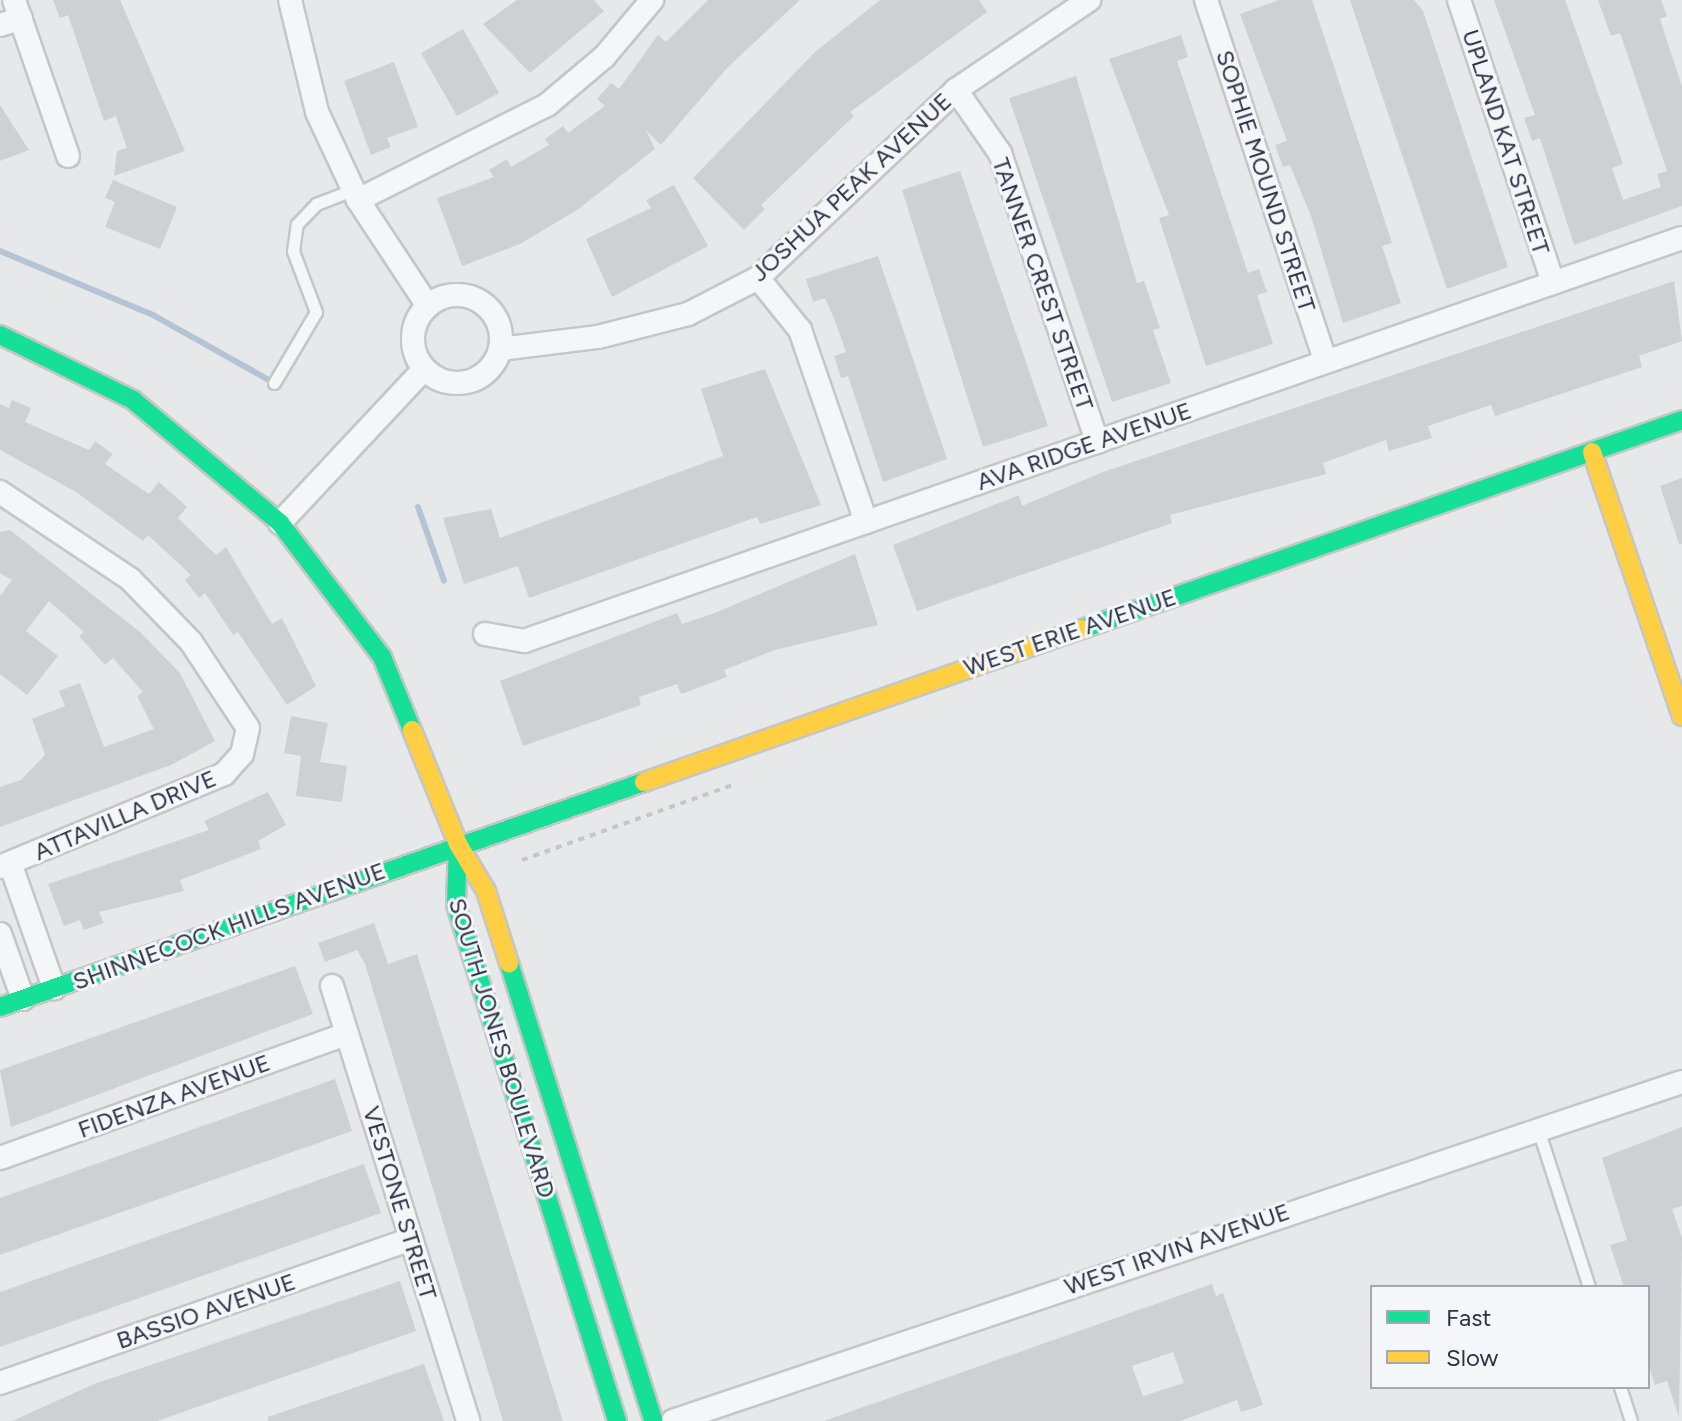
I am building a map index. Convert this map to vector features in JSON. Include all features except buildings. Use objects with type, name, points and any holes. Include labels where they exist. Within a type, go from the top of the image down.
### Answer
[{"type":"street","points":[[290,0],[317,112],[355,195],[428,306]]},
{"type":"street","points":[[355,195],[547,105],[604,57],[652,0]]},
{"type":"street","name":"JOSHUA PEAK AVENUE","points":[[500,349],[598,337],[688,314],[758,278],[956,90],[1089,0]]},
{"type":"street","name":"SOPHIE MOUND STREET","points":[[1206,0],[1326,362]]},
{"type":"street","name":"UPLAND KAT STREET","points":[[1459,0],[1553,283]]},
{"type":"street","points":[[12,14],[68,156]]},
{"type":"street","name":"TANNER CREST STREET","points":[[956,90],[1000,153],[1097,442]]},
{"type":"street","name":"AVA RIDGE AVENUE","points":[[485,634],[524,641],[1682,238]]},
{"type":"street","points":[[758,278],[800,330],[866,522]]},
{"type":"street","points":[[446,296],[476,300],[498,325],[500,349],[488,370],[467,382],[444,381],[424,369],[413,336],[428,306],[446,296]]},
{"type":"street","points":[[0,335],[133,400],[280,523],[343,600],[399,687],[458,844]]},
{"type":"street","points":[[280,523],[424,369]]},
{"type":"street","name":"WEST ERIE AVENUE","points":[[458,844],[1682,420]]},
{"type":"street","points":[[1592,452],[1682,716]]},
{"type":"street","name":"ATTAVILLA DRIVE","points":[[0,492],[97,550],[169,618],[242,712],[248,728],[242,754],[203,785],[5,865]]},
{"type":"street","name":"SHINNECOCK HILLS AVENUE","points":[[0,1007],[458,844]]},
{"type":"street","name":"SOUTH JONES BOULEVARD","points":[[458,844],[456,905],[617,1421]]},
{"type":"street","name":"SOUTH JONES BOULEVARD","points":[[458,844],[486,891],[653,1421]]},
{"type":"street","points":[[5,865],[54,988]]},
{"type":"street","points":[[0,934],[23,999]]},
{"type":"street","name":"VESTONE STREET","points":[[332,986],[468,1421]]},
{"type":"street","name":"FIDENZA AVENUE","points":[[0,1158],[347,1034]]},
{"type":"street","name":"WEST IRVIN AVENUE","points":[[673,1421],[1682,1082]]},
{"type":"street","name":"BASSIO AVENUE","points":[[0,1383],[411,1239]]},
{"type":"lane","points":[[274,383],[316,312],[292,238],[307,210],[355,195]]},
{"type":"lane","points":[[1538,1129],[1588,1285]]},
{"type":"lane","points":[[1621,1389],[1631,1421]]},
{"type":"path","points":[[522,860],[733,785]]},
{"type":"waterway","points":[[0,251],[153,315],[274,383]]},
{"type":"waterway","points":[[418,507],[444,581]]},
{"type":"traffic: fast","points":[[0,335],[133,400],[280,523],[382,657],[412,730]]},
{"type":"traffic: fast","points":[[1082,629],[1682,420]]},
{"type":"traffic: fast","points":[[0,1007],[644,782]]},
{"type":"traffic: fast","points":[[458,844],[456,905],[617,1421]]},
{"type":"traffic: fast","points":[[509,963],[653,1421]]},
{"type":"traffic: slow","points":[[1592,452],[1682,716]]},
{"type":"traffic: slow","points":[[644,782],[1082,629]]},
{"type":"traffic: slow","points":[[412,730],[458,844],[486,891],[509,963]]}]
